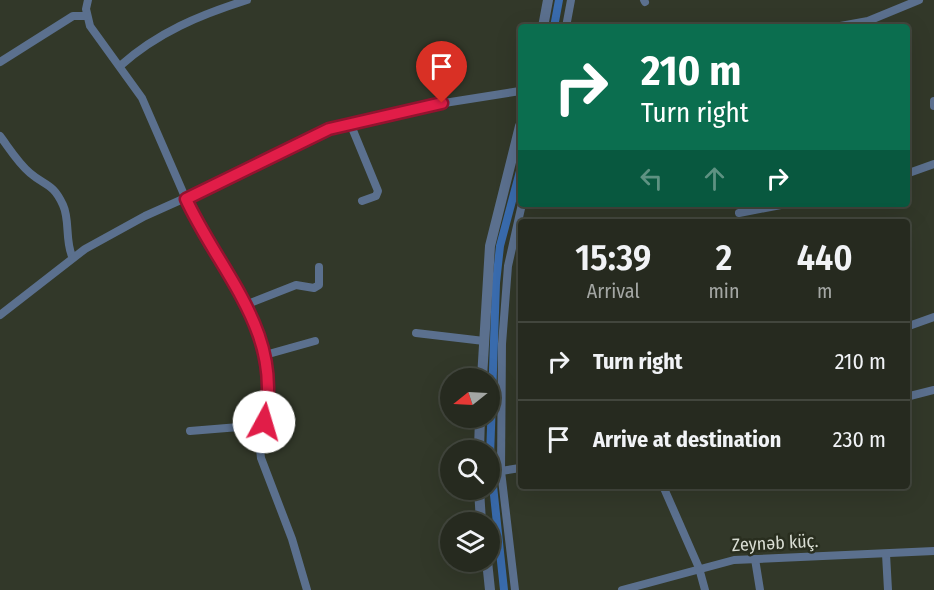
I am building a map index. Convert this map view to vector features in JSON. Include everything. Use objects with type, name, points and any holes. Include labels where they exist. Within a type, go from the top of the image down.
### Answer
[{"type":"street","points":[[88,0],[87,16],[94,34],[142,98],[186,199],[258,329],[267,374],[266,412],[259,447],[264,469],[292,539],[307,590]]},
{"type":"street","points":[[120,66],[146,45],[190,19],[247,0]]},
{"type":"street","points":[[544,24],[548,0]]},
{"type":"street","points":[[567,24],[571,0]]},
{"type":"street","points":[[852,24],[868,21],[919,0]]},
{"type":"street","points":[[0,62],[73,16],[87,16]]},
{"type":"street","points":[[0,313],[72,256],[131,223],[270,160],[314,134],[419,107],[518,91]]},
{"type":"street","points":[[934,101],[934,106]]},
{"type":"street","points":[[350,123],[378,191],[376,196],[362,201]]},
{"type":"street","points":[[483,368],[490,246],[518,134]]},
{"type":"street","points":[[0,136],[31,174],[46,181],[54,190],[65,211],[67,244],[72,256]]},
{"type":"street","points":[[910,173],[934,164]]},
{"type":"street","points":[[739,213],[768,207]]},
{"type":"street","points":[[515,590],[501,471],[505,292],[518,222]]},
{"type":"street","points":[[245,305],[296,285],[314,288],[319,285],[319,267]]},
{"type":"street","points":[[910,326],[934,317]]},
{"type":"street","points":[[416,333],[484,341]]},
{"type":"street","points":[[265,355],[315,341]]},
{"type":"street","points":[[910,396],[934,390]]},
{"type":"street","points":[[190,431],[239,427],[261,432]]},
{"type":"street","points":[[501,471],[518,468]]},
{"type":"street","points":[[664,489],[699,568],[705,590]]},
{"type":"street","name":"Zeynəb küç.","points":[[622,590],[699,568],[755,559],[934,551]]},
{"type":"street","points":[[886,554],[888,590]]},
{"type":"street","points":[[755,559],[760,590]]},
{"type":"street","points":[[488,572],[490,590]]},
{"type":"waterway","points":[[555,24],[559,0]]},
{"type":"waterway","points":[[504,590],[490,457],[496,283],[500,246],[518,178]]},
{"type":"route","points":[[264,422],[267,374],[258,329],[186,199],[270,160],[314,134],[442,103]]}]
